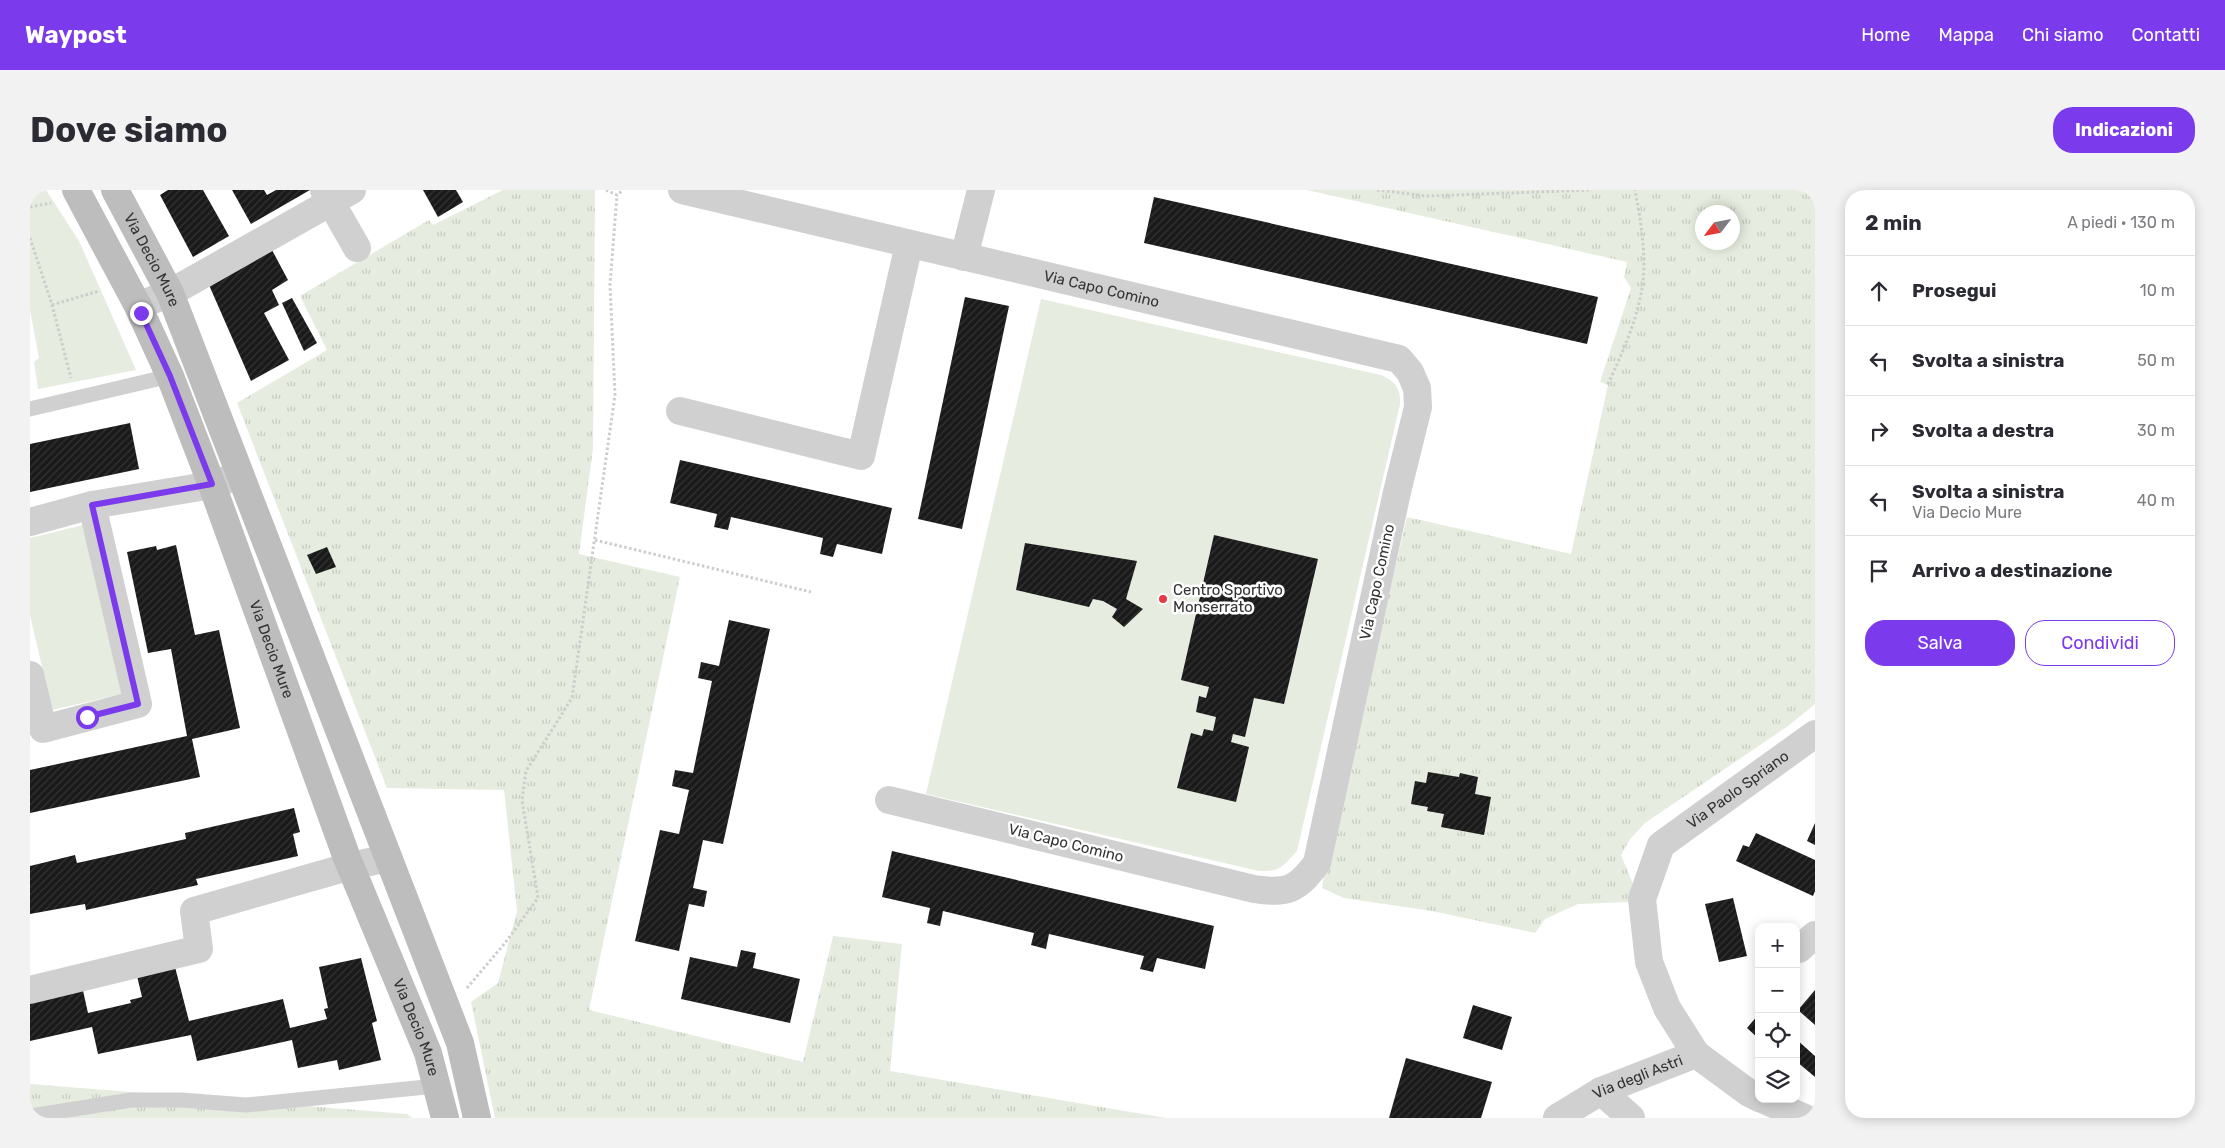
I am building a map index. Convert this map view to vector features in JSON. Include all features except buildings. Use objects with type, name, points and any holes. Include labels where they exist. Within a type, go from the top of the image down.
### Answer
[{"type":"street","name":"Via Decio Mure","points":[[115,190],[170,293],[460,1043],[477,1118]]},
{"type":"street","name":"Via Capo Comino","points":[[682,190],[1399,359],[1410,372],[1417,388],[1418,407],[1397,492],[1317,863],[1306,879],[1290,890],[1274,892],[1254,889],[889,800]]},
{"type":"street","points":[[964,257],[982,190]]},
{"type":"street","points":[[138,306],[170,293],[336,194],[357,248]]},
{"type":"street","name":"Via Decio Mure","points":[[65,196],[138,306],[170,376],[212,484],[351,866],[428,1054],[445,1118]]},
{"type":"street","points":[[680,411],[861,456],[909,244]]},
{"type":"street","points":[[30,522],[92,505],[212,484],[240,475]]},
{"type":"street","points":[[30,674],[42,729],[138,704],[92,505]]},
{"type":"street","name":"Via Paolo Spriano","points":[[1696,1054],[1667,1008],[1649,962],[1642,898],[1661,845],[1815,734]]},
{"type":"street","points":[[30,990],[199,949],[194,911],[351,866],[388,858]]},
{"type":"street","points":[[1696,1054],[1755,1096]]},
{"type":"street","name":"Via degli Astri","points":[[1557,1118],[1601,1091],[1696,1054]]},
{"type":"street","points":[[1601,1091],[1631,1118]]},
{"type":"street","points":[[1771,1103],[1805,1118]]},
{"type":"lane","points":[[30,409],[170,376]]},
{"type":"lane","points":[[30,1116],[131,1100],[181,1100],[246,1105],[436,1086]]},
{"type":"path","points":[[606,190],[617,195]]},
{"type":"path","points":[[448,1011],[505,943],[538,898],[522,800],[526,772],[572,698],[615,395],[610,285],[617,195],[623,190]]},
{"type":"path","points":[[1377,190],[1427,196],[1592,190]]},
{"type":"path","points":[[1608,384],[1623,349],[1642,293],[1643,236],[1635,190]]},
{"type":"path","points":[[30,207],[65,196]]},
{"type":"path","points":[[30,238],[52,305],[75,398]]},
{"type":"path","points":[[52,305],[101,290]]},
{"type":"path","points":[[595,540],[811,592]]},
{"type":"green space","points":[[30,190],[46,190],[79,241],[136,370],[38,389],[34,362],[39,358],[30,310]]},
{"type":"green space","points":[[503,190],[595,190],[593,448],[579,554],[680,577],[589,1010],[803,1062],[833,936],[902,944],[890,1071],[1166,1118],[495,1118],[471,1002],[498,983],[517,911],[504,790],[387,788],[237,403],[327,350],[300,296],[429,220],[433,225]]},
{"type":"green space","points":[[1307,190],[1815,190],[1815,704],[1788,726],[1645,823],[1630,839],[1621,855],[1633,884],[1628,902],[1578,904],[1545,919],[1535,933],[1432,911],[1344,898],[1322,888],[1407,517],[1571,554],[1608,385],[1600,382],[1631,288],[1624,277],[1627,262]]},
{"type":"green space","name":"Centro Sportivo Monserrato","points":[[1041,299],[1381,375],[1390,380],[1398,390],[1400,404],[1297,851],[1277,869],[1259,871],[926,794]]},
{"type":"green space","points":[[83,525],[122,694],[52,710],[30,615],[30,538]]},
{"type":"green space","points":[[30,1084],[407,1114],[412,1118],[30,1118]]},
{"type":"place","name":"Centro Sportivo Monserrato","points":[[1163,599]]},
{"type":"route","points":[[87,717],[138,704],[92,505],[212,484],[170,376],[141,313]]}]
